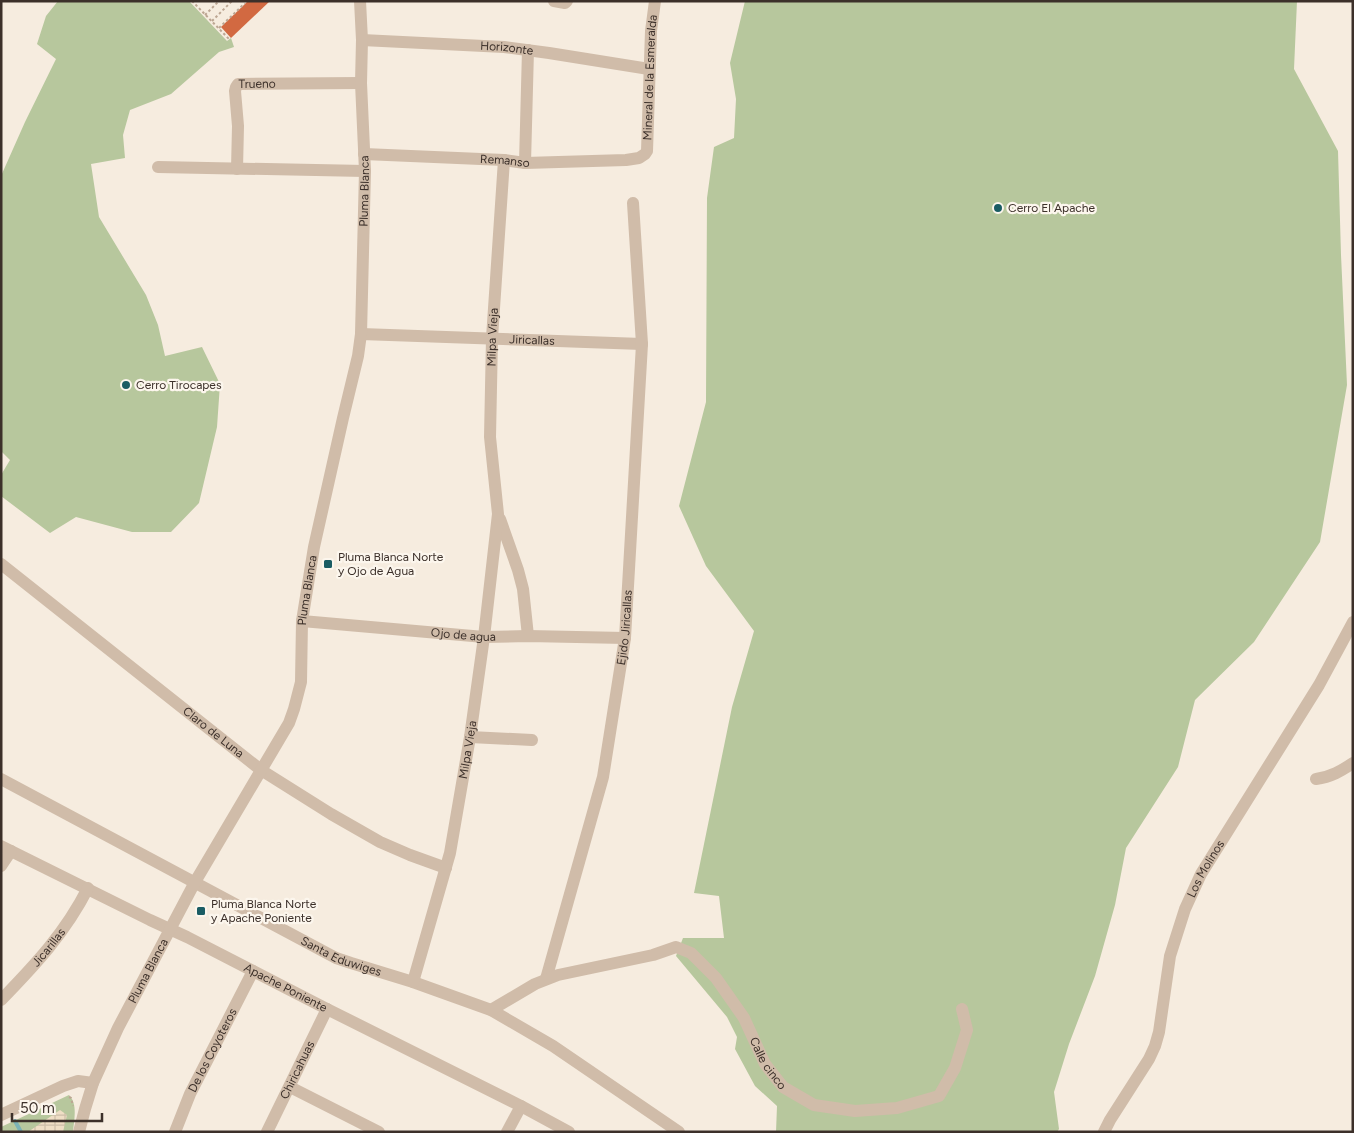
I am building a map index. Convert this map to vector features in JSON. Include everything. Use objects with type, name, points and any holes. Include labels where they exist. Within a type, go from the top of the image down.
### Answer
[{"type":"street","name":"Pluma Blanca","points":[[79,1132],[93,1082],[118,1028],[194,882],[289,723],[294,709],[300,682],[302,621],[314,547],[358,356],[361,334],[364,154],[360,1]]},
{"type":"street","name":"Mineral de la Esmeralda","points":[[645,154],[647,151],[651,31],[655,1]]},
{"type":"street","name":"Horizonte","points":[[362,40],[528,50],[649,69]]},
{"type":"street","points":[[525,162],[528,50]]},
{"type":"street","name":"Trueno","points":[[237,169],[238,126],[235,91],[238,84],[361,83]]},
{"type":"street","name":"Remanso","points":[[364,154],[525,162],[626,160],[640,158],[645,154]]},
{"type":"street","name":"Milpa Vieja","points":[[413,982],[446,868],[470,738],[498,514],[490,437],[492,338],[504,160]]},
{"type":"street","points":[[158,167],[364,171]]},
{"type":"street","name":"Ejido Jiricallas","points":[[546,979],[603,777],[625,638],[642,344],[633,203]]},
{"type":"street","name":"Jiricallas","points":[[361,334],[642,344]]},
{"type":"street","name":"Milpa Vieja","points":[[498,514],[523,589],[528,636]]},
{"type":"street","name":"Claro de Luna","points":[[1,564],[261,770],[380,842],[446,868]]},
{"type":"street","name":"Ojo de agua","points":[[302,621],[484,637],[625,638]]},
{"type":"street","name":"Los Molinos","points":[[1104,1132],[1155,1046],[1159,1032],[1170,956],[1185,909],[1201,874],[1319,685],[1353,622]]},
{"type":"street","points":[[470,738],[532,740]]},
{"type":"street","points":[[1316,779],[1328,777],[1353,763]]},
{"type":"street","name":"Santa Eduwiges","points":[[1,779],[336,958],[413,982],[491,1010],[553,1046],[679,1132]]},
{"type":"street","points":[[1,866],[6,849]]},
{"type":"street","name":"Apache Poniente","points":[[6,849],[170,929],[569,1132]]},
{"type":"street","name":"Jicarillas","points":[[1,1000],[34,967],[56,941],[82,901],[88,888]]},
{"type":"street","name":"Calle cinco","points":[[546,979],[653,955],[676,947],[684,950],[691,954],[716,978],[744,1018],[765,1064],[783,1087],[814,1105],[855,1111],[897,1108],[939,1096],[955,1068],[967,1030],[962,1009]]},
{"type":"street","name":"De los Coyoteros","points":[[175,1132],[190,1094],[253,971]]},
{"type":"street","points":[[491,1010],[546,979]]},
{"type":"street","name":"Chiricahuas","points":[[267,1132],[327,1009]]},
{"type":"street","points":[[1,1115],[63,1086],[78,1081],[93,1082]]},
{"type":"street","points":[[290,1087],[379,1132]]},
{"type":"street","points":[[507,1132],[521,1106]]},
{"type":"path","points":[[194,1],[229,39]]},
{"type":"path","points":[[205,15],[219,1]]},
{"type":"path","points":[[212,21],[232,1]]},
{"type":"path","points":[[219,28],[245,4]]},
{"type":"path","points":[[63,1086],[68,1097],[71,1098],[73,1108]]},
{"type":"green space","points":[[58,1],[189,1],[227,41],[231,38],[234,47],[219,52],[171,94],[130,110],[123,135],[125,158],[91,164],[99,217],[146,295],[158,325],[165,356],[202,347],[220,384],[217,427],[199,503],[171,532],[132,532],[76,517],[50,533],[1,496],[1,475],[10,460],[1,451],[1,176],[56,59],[37,44],[46,16]]},
{"type":"green space","points":[[745,1],[1297,1],[1294,69],[1338,151],[1347,385],[1320,542],[1254,642],[1195,700],[1178,767],[1126,848],[1115,905],[1095,976],[1069,1044],[1054,1092],[1059,1129],[1057,1132],[776,1132],[777,1106],[755,1086],[735,1049],[737,1037],[727,1017],[676,956],[683,938],[724,938],[719,896],[694,893],[732,707],[754,631],[706,566],[679,506],[706,402],[707,198],[714,147],[734,138],[736,99],[730,63]]},
{"type":"green space","points":[[69,1095],[74,1103],[73,1132],[1,1132],[1,1127]]},
{"type":"shaded area","points":[[60,1110],[67,1115],[63,1132],[28,1132]]},
{"type":"building","points":[[248,1],[270,1],[231,38],[221,27]]},
{"type":"waterway","points":[[15,1121],[21,1132]]},
{"type":"place","name":"Cerro El Apache","points":[[998,208]]},
{"type":"place","name":"Cerro Tirocapes","points":[[126,385]]},
{"type":"place","name":"Pluma Blanca Norte y Ojo de Agua","points":[[328,564]]},
{"type":"place","name":"Pluma Blanca Norte y Apache Poniente","points":[[201,911]]}]
